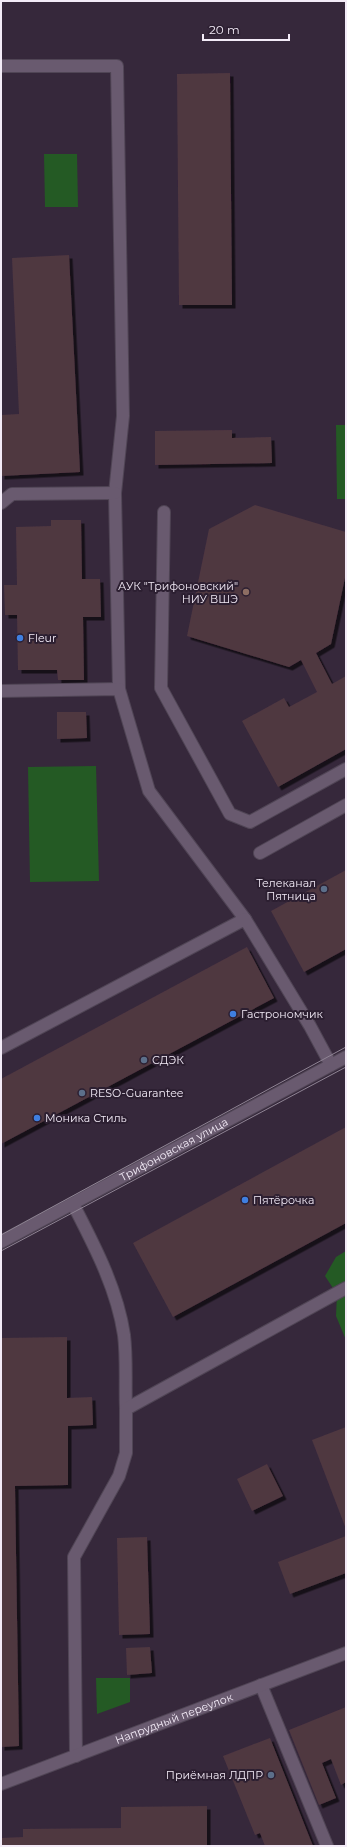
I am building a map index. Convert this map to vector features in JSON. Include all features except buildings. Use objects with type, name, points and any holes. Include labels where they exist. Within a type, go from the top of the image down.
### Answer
[{"type":"street","points":[[1,66],[117,66],[123,416],[116,493],[119,689],[149,791],[245,919],[310,1026],[331,1065]]},
{"type":"street","points":[[1,503],[12,494],[116,493]]},
{"type":"street","points":[[164,512],[161,688],[230,814],[250,822],[346,770]]},
{"type":"street","points":[[1,691],[119,689]]},
{"type":"street","points":[[260,854],[346,805]]},
{"type":"street","points":[[1,1048],[245,919]]},
{"type":"street","name":"Трифоновская улица","points":[[1,1242],[346,1057]]},
{"type":"street","points":[[72,1204],[95,1246],[113,1288],[124,1335],[126,1409],[126,1453],[120,1476],[74,1557],[76,1756]]},
{"type":"street","points":[[126,1409],[346,1288]]},
{"type":"street","name":"Напрудный переулок","points":[[1,1784],[346,1653]]},
{"type":"street","points":[[261,1685],[327,1846]]},
{"type":"green space","points":[[44,154],[77,154],[78,207],[45,207]]},
{"type":"green space","points":[[336,425],[346,425],[346,499],[337,499]]},
{"type":"green space","points":[[96,766],[99,881],[30,882],[28,767]]},
{"type":"green space","points":[[346,1251],[346,1340],[336,1316],[337,1294],[325,1276],[336,1257]]},
{"type":"green space","points":[[96,1678],[130,1678],[130,1702],[97,1714]]},
{"type":"tram line","points":[[1,1235],[346,1047]]},
{"type":"tram line","points":[[1,1251],[346,1067]]},
{"type":"place","name":"АУК \"Трифоновский\" НИУ ВШЭ","points":[[246,592]]},
{"type":"place","name":"Fleur","points":[[20,638]]},
{"type":"place","name":"Телеканал Пятница","points":[[324,889]]},
{"type":"place","name":"Гастрономчик","points":[[233,1014]]},
{"type":"place","name":"СДЭК","points":[[144,1060]]},
{"type":"place","name":"RESO-Guarantee","points":[[82,1093]]},
{"type":"place","name":"Моника Стиль","points":[[37,1118]]},
{"type":"place","name":"Пятёрочка","points":[[245,1200]]},
{"type":"place","name":"Приёмная ЛДПР","points":[[271,1775]]}]
